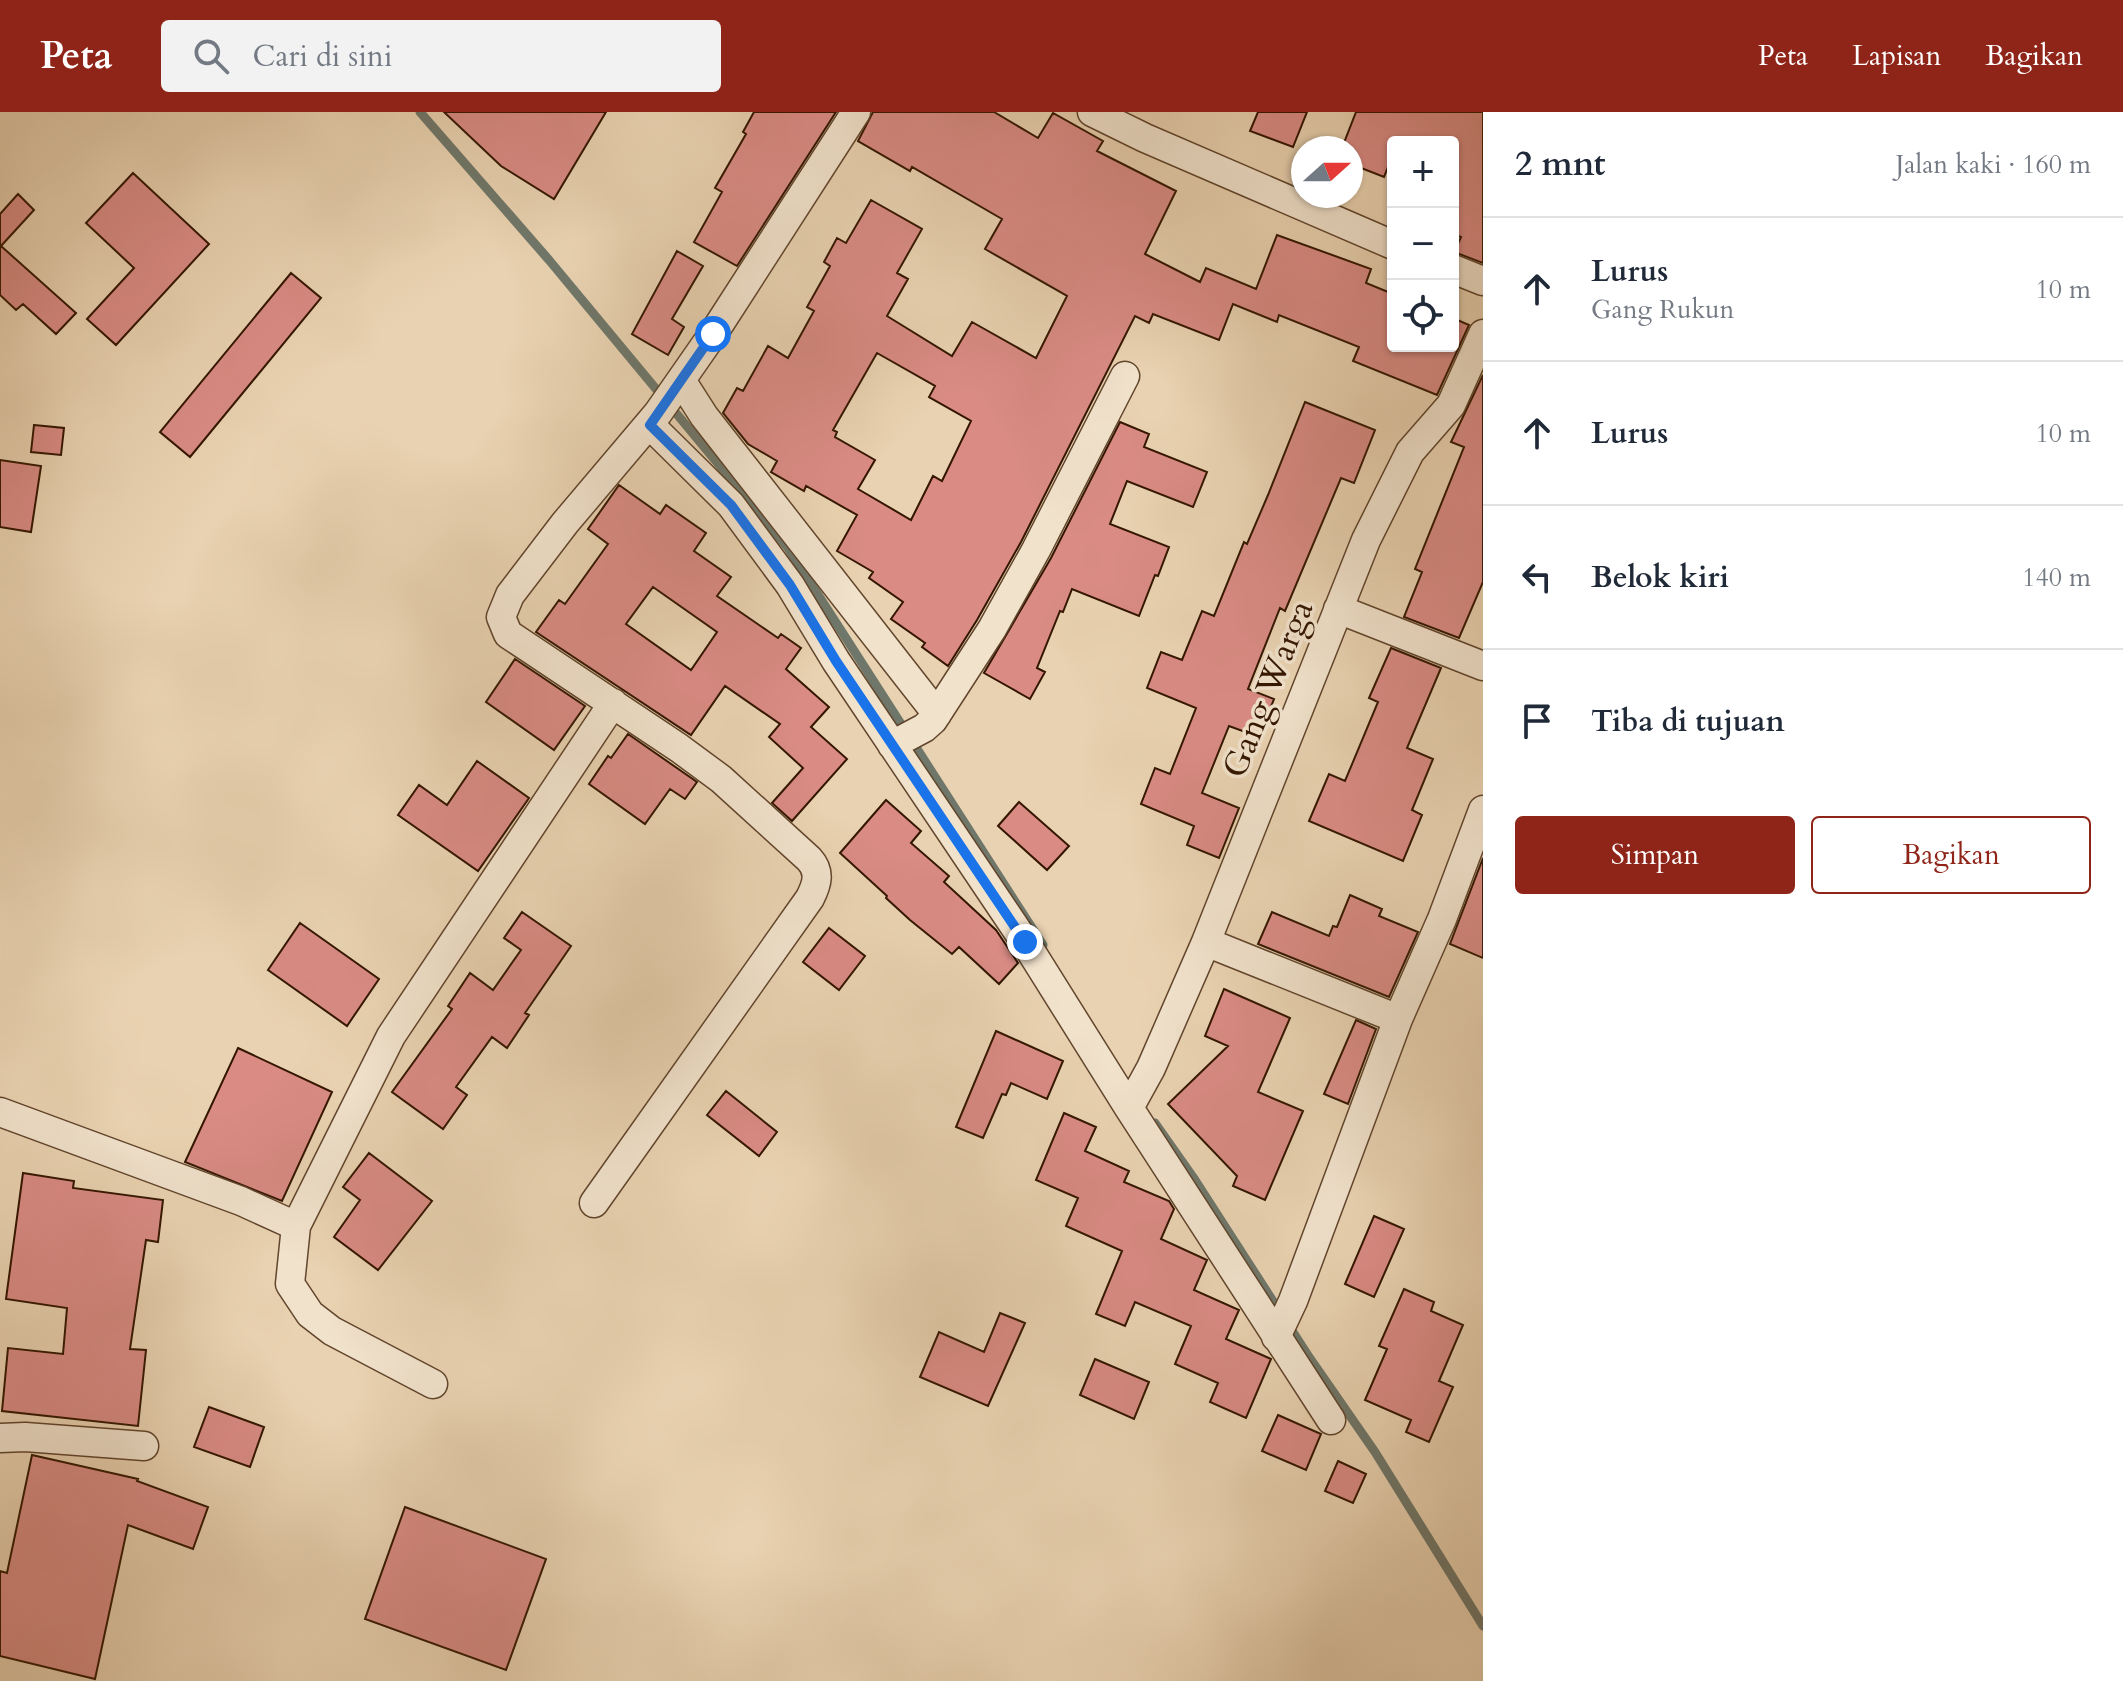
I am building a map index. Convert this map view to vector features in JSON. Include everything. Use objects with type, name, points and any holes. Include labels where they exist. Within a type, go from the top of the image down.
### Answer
[{"type":"street","points":[[594,1203],[810,898],[817,880],[814,865],[809,859],[721,779],[508,634],[501,617],[510,595],[565,523],[654,419],[678,385],[856,112]]},
{"type":"street","points":[[1092,112],[1387,242]]},
{"type":"street","points":[[1459,271],[1483,281]]},
{"type":"street","name":"Gang Warga","points":[[1135,1098],[1206,942],[1366,540],[1410,452],[1451,405],[1483,334]]},
{"type":"street","points":[[914,732],[992,629],[1125,376]]},
{"type":"street","points":[[678,385],[704,416],[914,732],[1025,942],[1135,1098],[1331,1420]]},
{"type":"street","points":[[654,419],[731,505],[790,585],[836,661],[914,732]]},
{"type":"street","points":[[1338,609],[1483,666]]},
{"type":"street","points":[[433,1384],[332,1331],[310,1314],[290,1284],[296,1226],[391,1036],[613,703]]},
{"type":"street","points":[[1279,1333],[1398,1019],[1442,919],[1483,810]]},
{"type":"street","points":[[1206,942],[1398,1019]]},
{"type":"street","points":[[0,1112],[212,1190],[296,1226]]},
{"type":"street","points":[[0,1438],[144,1446]]},
{"type":"building","points":[[444,112],[606,112],[554,199],[501,166]]},
{"type":"building","points":[[754,112],[836,112],[737,266],[694,242],[722,192],[715,188],[746,134],[743,132]]},
{"type":"building","points":[[873,112],[994,112],[1038,138],[1053,113],[1103,141],[1097,151],[1176,191],[1145,254],[1200,282],[1206,268],[1256,289],[1277,235],[1371,269],[1366,283],[1387,292],[1387,352],[1457,352],[1437,395],[1353,361],[1359,347],[1279,315],[1277,322],[1233,304],[1219,340],[1153,314],[1149,323],[1135,316],[1021,542],[948,666],[922,647],[925,643],[891,619],[903,602],[869,578],[873,572],[837,551],[857,515],[806,486],[804,491],[771,472],[777,461],[748,444],[723,413],[737,388],[743,391],[768,346],[788,358],[814,311],[807,307],[830,266],[824,262],[837,238],[846,243],[871,200],[922,229],[897,273],[908,279],[887,316],[952,356],[972,322],[1036,358],[1067,296],[985,249],[1002,219],[912,167],[910,171],[858,141]],"holes":[[[877,353],[935,386],[929,397],[971,421],[942,481],[933,476],[911,520],[858,489],[875,460],[835,437],[837,432],[833,430]]]},
{"type":"building","points":[[1258,112],[1307,112],[1297,136],[1291,136],[1291,146],[1250,131]]},
{"type":"building","points":[[1356,112],[1483,112],[1483,263],[1459,254],[1459,136],[1387,136],[1387,169],[1384,177],[1363,169],[1363,136],[1347,136]]},
{"type":"building","points":[[133,173],[209,244],[116,345],[87,319],[134,268],[86,223]]},
{"type":"building","points":[[18,194],[34,210],[1,246],[76,313],[56,334],[23,304],[16,310],[0,295],[0,214]]},
{"type":"building","points":[[677,251],[703,266],[672,319],[684,327],[668,355],[632,334]]},
{"type":"building","points":[[291,273],[321,298],[190,457],[160,432]]},
{"type":"building","points":[[1459,321],[1469,325],[1459,347]]},
{"type":"building","points":[[1483,375],[1483,582],[1459,638],[1404,617],[1422,572],[1415,569],[1464,447],[1451,442]]},
{"type":"building","points":[[1305,402],[1375,430],[1354,483],[1341,478],[1285,611],[1280,608],[1248,689],[1274,699],[1259,737],[1229,726],[1202,793],[1239,808],[1219,858],[1187,845],[1194,826],[1141,804],[1155,768],[1170,774],[1196,708],[1147,688],[1161,652],[1182,660],[1202,611],[1214,616]]},
{"type":"building","points":[[1120,422],[1149,434],[1144,447],[1207,472],[1193,507],[1127,481],[1110,524],[1169,547],[1158,576],[1155,575],[1139,616],[1072,589],[1037,668],[1045,672],[1030,699],[984,673],[1051,558]]},
{"type":"building","points":[[34,425],[64,428],[61,455],[31,452]]},
{"type":"building","points":[[0,460],[41,466],[31,532],[0,527]]},
{"type":"building","points":[[619,485],[660,514],[666,505],[706,533],[694,551],[731,577],[717,596],[778,638],[781,634],[801,648],[786,669],[829,707],[811,727],[847,759],[792,821],[772,803],[803,768],[769,737],[780,724],[725,686],[691,735],[536,632],[559,600],[565,604],[608,544],[588,529]],"holes":[[[653,587],[717,632],[691,670],[626,624]]]},
{"type":"building","points":[[1391,648],[1441,668],[1407,748],[1433,759],[1412,810],[1422,815],[1403,861],[1309,821],[1329,774],[1345,781],[1378,702],[1369,698]]},
{"type":"building","points":[[515,659],[585,706],[554,750],[486,702]]},
{"type":"building","points":[[628,734],[697,782],[685,799],[670,789],[645,824],[589,784]]},
{"type":"building","points":[[477,761],[529,798],[478,871],[398,815],[419,785],[447,805]]},
{"type":"building","points":[[886,800],[921,831],[911,843],[949,876],[944,882],[996,930],[1018,963],[999,984],[959,947],[952,954],[910,920],[840,853]]},
{"type":"building","points":[[1019,802],[1069,846],[1047,870],[998,826]]},
{"type":"building","points":[[1483,858],[1483,958],[1450,944]]},
{"type":"building","points":[[1350,895],[1382,909],[1379,916],[1418,932],[1389,997],[1258,944],[1272,912],[1329,936],[1333,926],[1337,927]]},
{"type":"building","points":[[522,912],[571,946],[525,1013],[529,1015],[507,1048],[492,1037],[456,1087],[467,1095],[443,1129],[392,1092],[452,1009],[448,1006],[470,973],[493,990],[521,950],[504,938]]},
{"type":"building","points":[[300,923],[379,979],[347,1026],[268,970]]},
{"type":"building","points":[[829,928],[865,956],[839,990],[803,962]]},
{"type":"building","points":[[1224,989],[1290,1018],[1258,1092],[1303,1111],[1265,1200],[1233,1186],[1237,1176],[1168,1104],[1228,1046],[1205,1036]]},
{"type":"building","points":[[1356,1020],[1376,1029],[1348,1104],[1324,1094]]},
{"type":"building","points":[[996,1031],[1063,1061],[1047,1099],[1011,1083],[1006,1095],[1002,1094],[983,1138],[956,1127]]},
{"type":"building","points":[[238,1048],[332,1092],[282,1201],[185,1162]]},
{"type":"building","points":[[726,1091],[777,1132],[759,1156],[707,1115]]},
{"type":"building","points":[[1064,1113],[1096,1127],[1085,1151],[1129,1171],[1124,1182],[1169,1201],[1174,1209],[1161,1239],[1207,1260],[1194,1290],[1239,1310],[1226,1339],[1271,1359],[1246,1418],[1210,1402],[1218,1383],[1175,1364],[1191,1326],[1135,1302],[1125,1326],[1096,1314],[1122,1251],[1066,1226],[1078,1198],[1036,1180]]},
{"type":"building","points":[[369,1153],[432,1201],[378,1270],[334,1237],[360,1200],[343,1187]]},
{"type":"building","points":[[23,1173],[74,1181],[73,1188],[163,1200],[158,1242],[146,1240],[130,1349],[146,1350],[138,1426],[2,1411],[8,1348],[63,1354],[67,1308],[6,1299]]},
{"type":"building","points":[[1374,1216],[1404,1229],[1374,1297],[1345,1284]]},
{"type":"building","points":[[1404,1289],[1434,1302],[1431,1311],[1463,1325],[1439,1381],[1453,1387],[1429,1442],[1406,1432],[1411,1420],[1365,1400],[1387,1349],[1379,1346]]},
{"type":"building","points":[[1000,1313],[1025,1323],[988,1406],[920,1377],[939,1332],[984,1352]]},
{"type":"building","points":[[1095,1359],[1149,1382],[1134,1419],[1080,1395]]},
{"type":"building","points":[[209,1407],[264,1427],[250,1467],[194,1447]]},
{"type":"building","points":[[1278,1415],[1321,1434],[1306,1470],[1262,1451]]},
{"type":"building","points":[[32,1455],[138,1479],[208,1507],[193,1549],[128,1525],[95,1679],[0,1656],[0,1571],[7,1573]]},
{"type":"building","points":[[1338,1461],[1366,1474],[1353,1503],[1325,1491]]},
{"type":"building","points":[[405,1507],[546,1559],[506,1670],[365,1619]]},
{"type":"waterway","points":[[420,112],[549,260],[788,548],[1043,945]]},
{"type":"waterway","points":[[1155,1123],[1375,1452],[1483,1626]]},
{"type":"route","points":[[713,334],[650,425],[731,505],[790,585],[836,661],[1025,942]]}]
